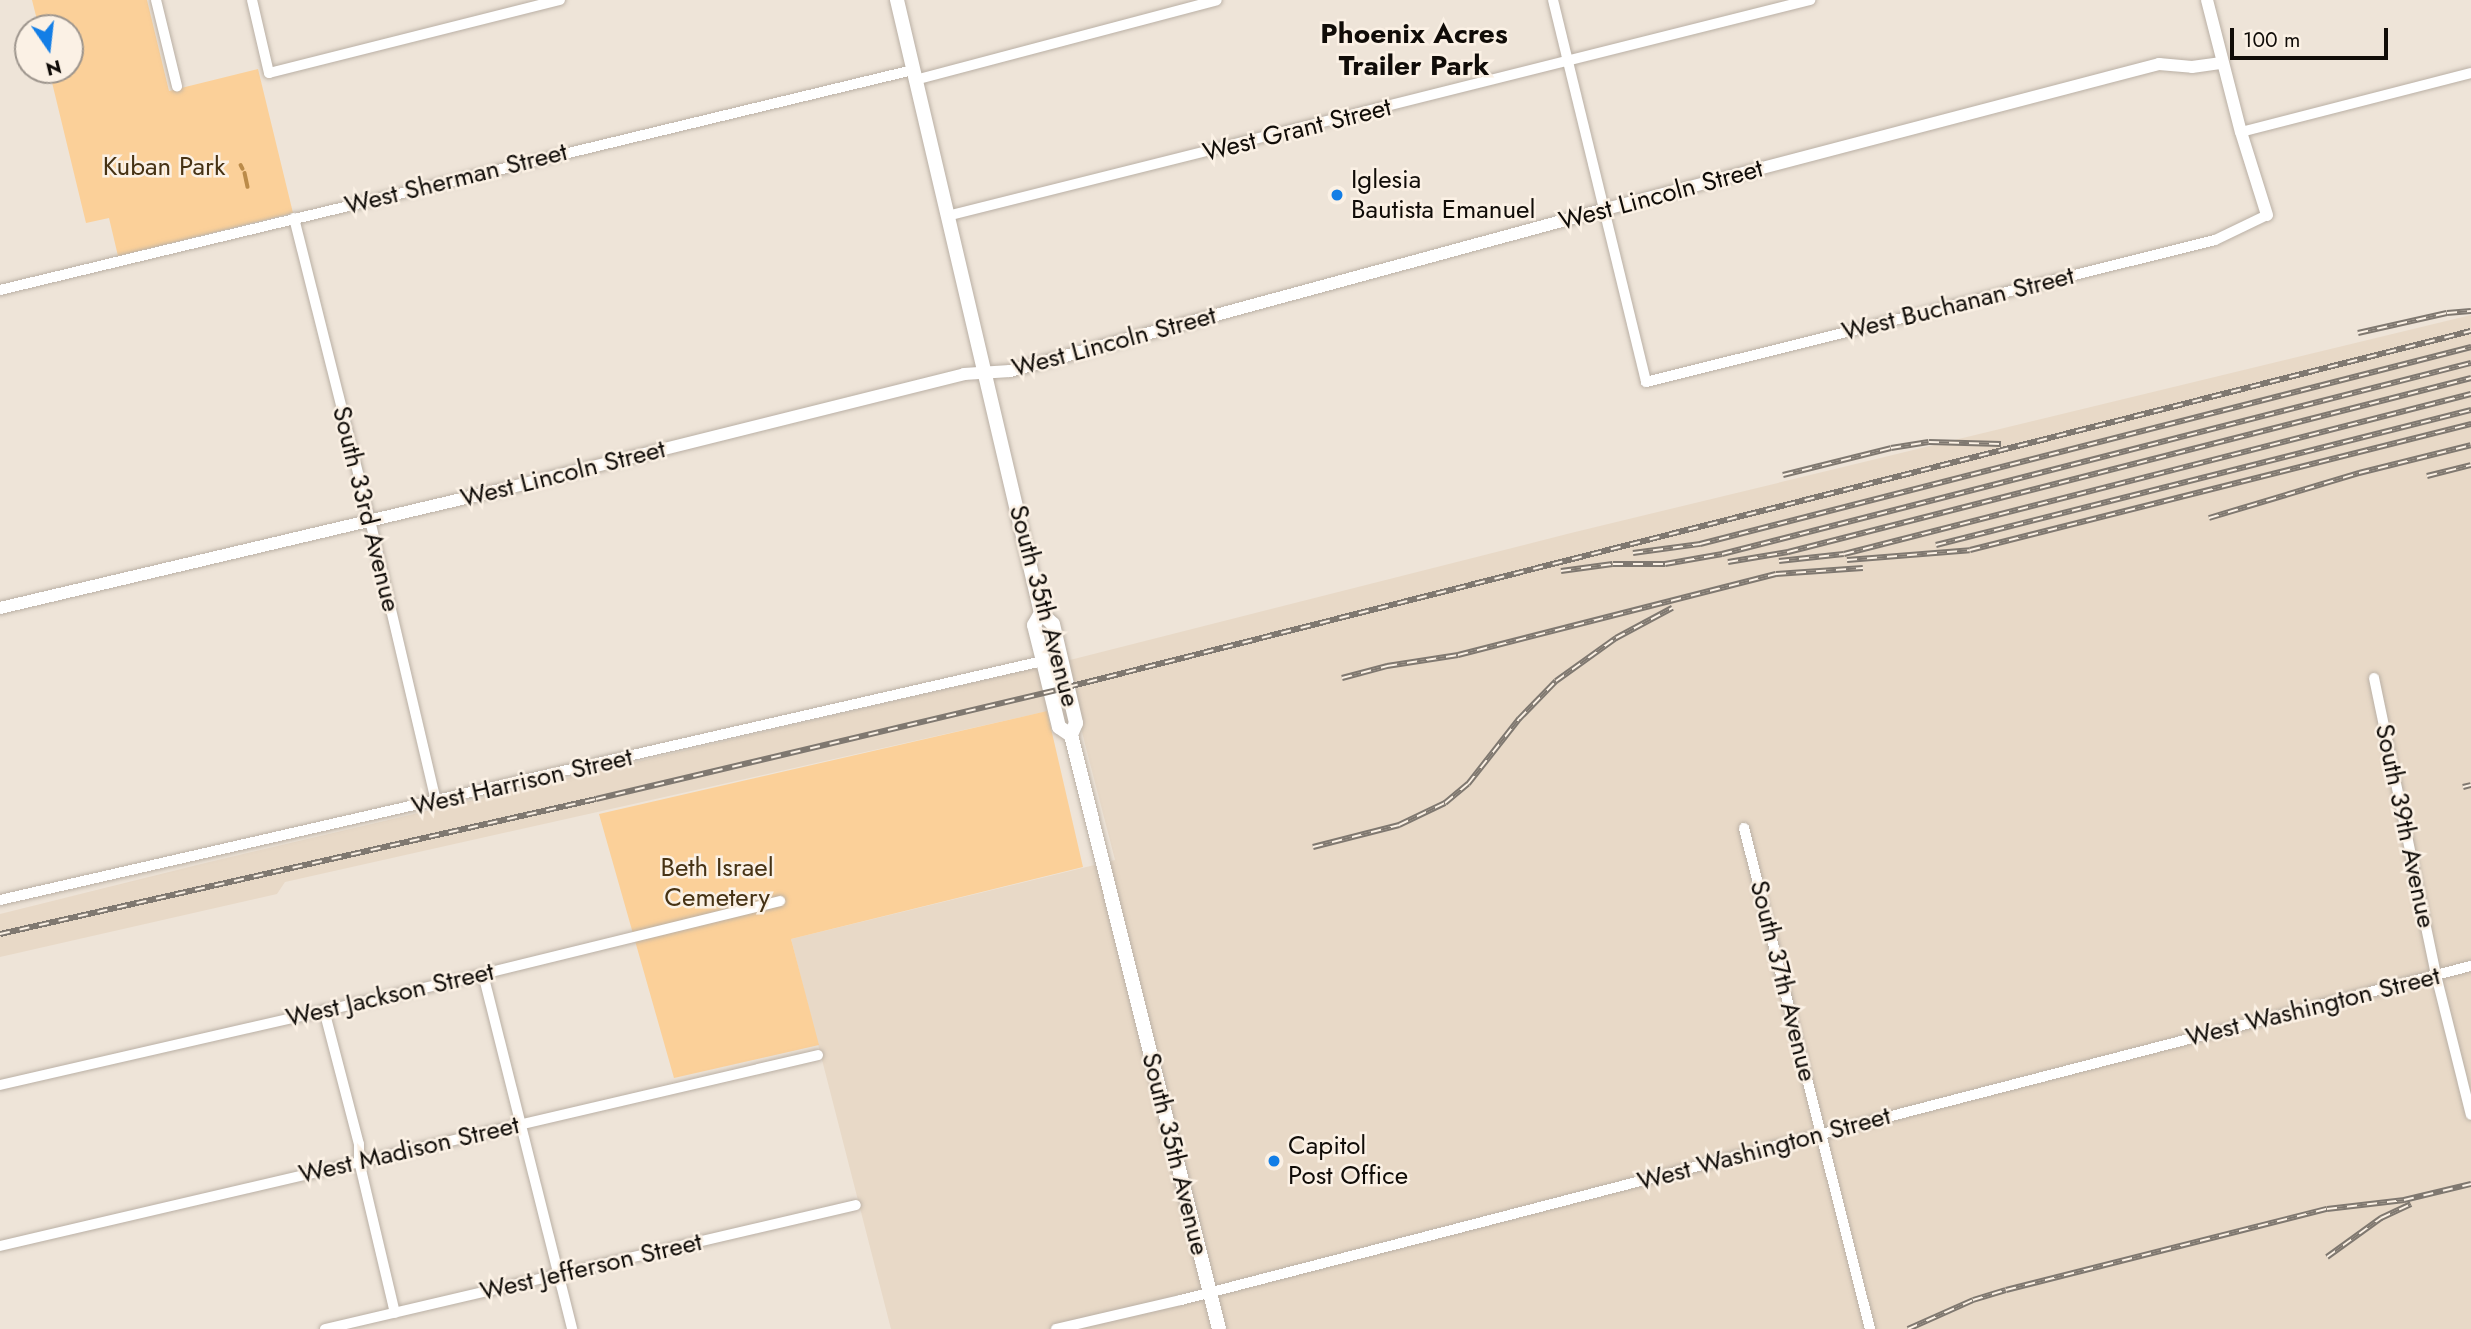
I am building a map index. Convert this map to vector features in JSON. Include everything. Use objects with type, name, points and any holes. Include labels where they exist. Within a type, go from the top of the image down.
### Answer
[{"type":"main road","name":"South 35th Avenue","points":[[897,0],[1041,613],[1053,624],[1076,723],[1071,736],[1219,1329]]},
{"type":"main road","points":[[1041,613],[1034,625],[1043,662],[1059,727],[1071,736]]},
{"type":"street","points":[[156,0],[177,86]]},
{"type":"street","points":[[252,0],[269,73],[560,0]]},
{"type":"street","name":"West Sherman Street","points":[[0,290],[294,218],[914,75],[1217,0]]},
{"type":"street","points":[[1553,0],[1602,210]]},
{"type":"street","name":"West Grant Street","points":[[947,216],[1810,0]]},
{"type":"street","points":[[2207,0],[2241,132],[2267,215]]},
{"type":"street","name":"West Lincoln Street","points":[[0,608],[964,374],[1010,371],[1602,210],[2159,64],[2192,67],[2222,63]]},
{"type":"street","points":[[2241,132],[2471,73]]},
{"type":"street","name":"West Buchanan Street","points":[[1602,210],[1646,382],[2215,240],[2267,215]]},
{"type":"street","name":"South 33rd Avenue","points":[[294,218],[370,520],[436,802]]},
{"type":"street","name":"West Harrison Street","points":[[0,900],[1043,662]]},
{"type":"street","name":"South 39th Avenue","points":[[2374,678],[2436,975],[2471,1115]]},
{"type":"street","name":"South 37th Avenue","points":[[1744,828],[1870,1329]]},
{"type":"street","name":"West Jackson Street","points":[[0,1085],[483,974],[780,901]]},
{"type":"street","name":"West Washington Street","points":[[1056,1329],[1210,1292],[2471,966]]},
{"type":"street","points":[[483,974],[572,1329]]},
{"type":"street","points":[[324,1010],[359,1144],[359,1161],[394,1312]]},
{"type":"street","name":"West Madison Street","points":[[0,1246],[818,1055]]},
{"type":"street","name":"West Jefferson Street","points":[[325,1329],[856,1205]]},
{"type":"shaded area","points":[[2471,315],[2471,1329],[891,1329],[791,939],[1115,860],[1075,705],[285,882],[277,894],[0,957],[0,914],[201,864],[1066,661],[1571,533]]},
{"type":"green space","name":"Kuban Park","points":[[32,0],[147,0],[169,91],[258,69],[293,213],[118,256],[109,218],[86,223],[52,84],[84,84],[84,14],[36,14]]},
{"type":"green space","name":"Beth Israel Cemetery","points":[[1047,711],[1083,867],[791,939],[819,1045],[674,1078],[599,814]]},
{"type":"waterway","points":[[241,165],[243,169]]},
{"type":"waterway","points":[[245,173],[248,187]]},
{"type":"railway","points":[[2358,333],[2447,313],[2471,311]]},
{"type":"railway","points":[[0,934],[596,799],[1068,687],[2471,331]]},
{"type":"railway","points":[[1633,553],[1700,544],[2471,347]]},
{"type":"railway","points":[[1561,571],[1613,564],[1665,564],[1722,554],[2471,363]]},
{"type":"railway","points":[[1728,562],[1788,552],[2471,378]]},
{"type":"railway","points":[[1779,561],[1844,554],[2471,394]]},
{"type":"railway","points":[[1936,545],[2471,410]]},
{"type":"railway","points":[[1847,560],[1970,550],[2471,424]]},
{"type":"railway","points":[[1783,475],[1891,448],[1929,442],[2001,444]]},
{"type":"railway","points":[[2209,518],[2359,473],[2471,445]]},
{"type":"railway","points":[[2427,476],[2471,465]]},
{"type":"railway","points":[[1342,678],[1387,666],[1458,655],[1776,574],[1863,568]]},
{"type":"railway","points":[[1313,847],[1399,825],[1445,803],[1468,784],[1519,719],[1556,681],[1616,638],[1672,608]]},
{"type":"railway","points":[[2463,787],[2471,785]]},
{"type":"railway","points":[[1908,1329],[1973,1300],[2006,1290],[2327,1209],[2404,1200],[2471,1184]]},
{"type":"railway","points":[[2327,1257],[2381,1218],[2411,1204]]},
{"type":"place","name":"Iglesia Bautista Emanuel","points":[[1337,195]]},
{"type":"place","name":"Capitol Post Office","points":[[1274,1161]]},
{"type":"district","name":"Phoenix Acres Trailer Park","points":[[1414,50]]}]
